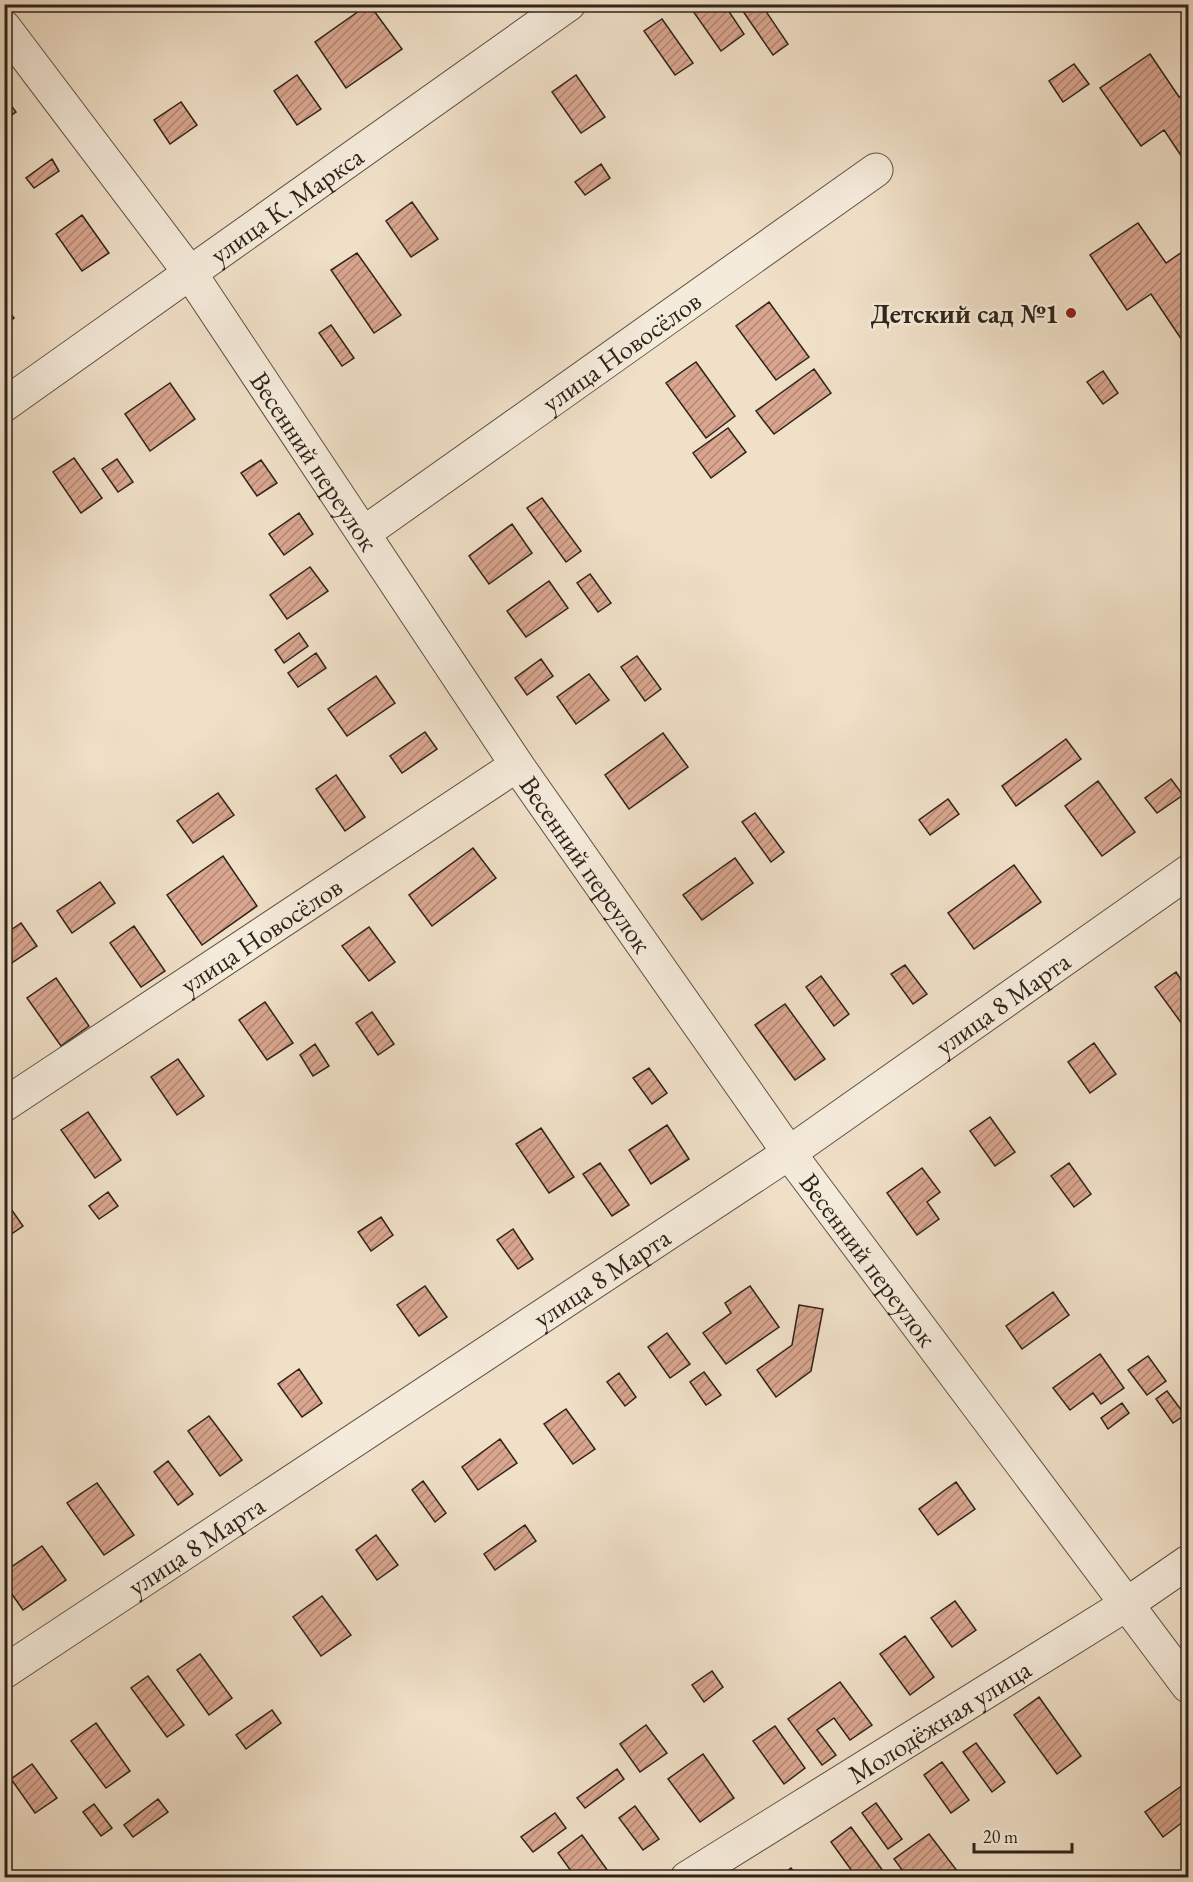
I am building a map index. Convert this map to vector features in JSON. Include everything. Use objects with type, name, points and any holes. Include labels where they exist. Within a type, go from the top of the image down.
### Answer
[{"type":"street","name":"улица К. Маркса","points":[[4,405],[568,4]]},
{"type":"street","name":"Весенний переулок","points":[[4,27],[190,273],[517,765],[789,1153],[1188,1686]]},
{"type":"street","name":"улица Новосёлов","points":[[364,532],[876,170]]},
{"type":"street","name":"улица Новосёлов","points":[[4,1105],[517,765]]},
{"type":"street","name":"улица 8 Марта","points":[[4,1672],[789,1153],[1188,872]]},
{"type":"street","name":"Молодёжная улица","points":[[687,1878],[1127,1604],[1188,1562]]},
{"type":"building","points":[[369,4],[402,49],[346,88],[315,42]]},
{"type":"building","points":[[688,4],[724,4],[744,34],[721,51]]},
{"type":"building","points":[[738,4],[761,4],[788,44],[773,55]]},
{"type":"building","points":[[662,19],[693,63],[675,75],[644,31]]},
{"type":"building","points":[[1150,54],[1179,97],[1188,91],[1188,166],[1164,130],[1141,146],[1100,88]]},
{"type":"building","points":[[1074,64],[1089,84],[1063,102],[1049,81]]},
{"type":"building","points":[[297,75],[321,109],[297,125],[274,91]]},
{"type":"building","points":[[576,75],[605,117],[581,133],[552,92]]},
{"type":"building","points":[[4,96],[16,112],[4,120]]},
{"type":"building","points":[[181,102],[197,125],[170,144],[154,120]]},
{"type":"building","points":[[52,159],[59,171],[34,188],[26,178]]},
{"type":"building","points":[[601,164],[610,178],[585,195],[575,182]]},
{"type":"building","points":[[412,202],[438,239],[411,257],[386,221]]},
{"type":"building","points":[[82,215],[109,253],[82,271],[56,234]]},
{"type":"building","points":[[1138,223],[1166,263],[1188,248],[1188,349],[1151,294],[1127,310],[1090,255]]},
{"type":"building","points":[[357,253],[401,315],[374,333],[331,270]]},
{"type":"building","points":[[769,302],[809,357],[776,380],[736,326]]},
{"type":"building","points":[[4,305],[14,318],[4,325]]},
{"type":"building","points":[[331,325],[354,358],[342,366],[319,333]]},
{"type":"building","points":[[696,362],[735,416],[706,438],[666,383]]},
{"type":"building","points":[[814,369],[831,393],[774,434],[756,411]]},
{"type":"building","points":[[1103,371],[1118,393],[1103,404],[1087,382]]},
{"type":"building","points":[[170,383],[195,419],[150,451],[125,414]]},
{"type":"building","points":[[728,428],[746,452],[711,478],[693,453]]},
{"type":"building","points":[[74,458],[102,498],[81,513],[53,472]]},
{"type":"building","points":[[117,459],[133,482],[118,492],[102,469]]},
{"type":"building","points":[[261,460],[277,483],[257,496],[241,473]]},
{"type":"building","points":[[542,498],[581,551],[566,562],[527,508]]},
{"type":"building","points":[[299,513],[313,534],[284,555],[269,534]]},
{"type":"building","points":[[512,524],[532,553],[489,584],[469,556]]},
{"type":"building","points":[[310,567],[328,591],[287,619],[270,595]]},
{"type":"building","points":[[590,574],[611,603],[598,612],[577,583]]},
{"type":"building","points":[[549,581],[568,608],[526,637],[507,611]]},
{"type":"building","points":[[299,633],[308,646],[284,663],[275,650]]},
{"type":"building","points":[[316,653],[326,668],[298,687],[288,673]]},
{"type":"building","points":[[637,656],[661,689],[645,701],[621,667]]},
{"type":"building","points":[[541,659],[553,676],[527,695],[515,678]]},
{"type":"building","points":[[589,674],[609,700],[576,724],[557,697]]},
{"type":"building","points":[[376,676],[395,703],[347,736],[328,709]]},
{"type":"building","points":[[425,732],[437,749],[402,773],[390,756]]},
{"type":"building","points":[[663,733],[688,767],[629,809],[605,775]]},
{"type":"building","points":[[1066,739],[1081,759],[1016,806],[1002,786]]},
{"type":"building","points":[[336,775],[365,817],[345,831],[316,789]]},
{"type":"building","points":[[1171,779],[1183,795],[1157,813],[1145,798]]},
{"type":"building","points":[[1098,781],[1135,832],[1102,856],[1065,806]]},
{"type":"building","points":[[218,793],[234,815],[193,843],[177,821]]},
{"type":"building","points":[[948,799],[959,814],[930,835],[919,820]]},
{"type":"building","points":[[755,813],[784,852],[771,862],[742,822]]},
{"type":"building","points":[[473,848],[496,878],[432,926],[409,895]]},
{"type":"building","points":[[223,856],[257,906],[202,945],[167,895]]},
{"type":"building","points":[[735,858],[753,883],[702,920],[683,895]]},
{"type":"building","points":[[1014,865],[1041,902],[974,949],[948,913]]},
{"type":"building","points":[[100,882],[115,903],[72,933],[57,911]]},
{"type":"building","points":[[21,923],[37,946],[4,968],[4,935]]},
{"type":"building","points":[[134,926],[165,971],[141,987],[110,943]]},
{"type":"building","points":[[369,927],[395,962],[369,981],[342,946]]},
{"type":"building","points":[[905,965],[927,994],[913,1004],[891,974]]},
{"type":"building","points":[[1176,972],[1188,990],[1188,1025],[1185,1028],[1155,987]]},
{"type":"building","points":[[821,976],[849,1014],[834,1026],[806,987]]},
{"type":"building","points":[[56,978],[89,1026],[61,1046],[27,998]]},
{"type":"building","points":[[265,1002],[293,1043],[267,1060],[239,1020]]},
{"type":"building","points":[[785,1004],[825,1059],[795,1080],[755,1025]]},
{"type":"building","points":[[372,1012],[394,1044],[378,1055],[356,1023]]},
{"type":"building","points":[[1094,1043],[1116,1074],[1090,1093],[1068,1062]]},
{"type":"building","points":[[315,1044],[329,1066],[313,1076],[300,1055]]},
{"type":"building","points":[[178,1059],[204,1096],[177,1115],[151,1077]]},
{"type":"building","points":[[649,1068],[667,1093],[652,1104],[633,1078]]},
{"type":"building","points":[[88,1112],[121,1160],[95,1178],[61,1130]]},
{"type":"building","points":[[990,1117],[1015,1152],[995,1166],[970,1131]]},
{"type":"building","points":[[667,1125],[689,1159],[651,1184],[629,1150]]},
{"type":"building","points":[[541,1128],[574,1177],[549,1193],[516,1144]]},
{"type":"building","points":[[600,1163],[629,1205],[612,1216],[583,1174]]},
{"type":"building","points":[[1069,1163],[1091,1194],[1074,1207],[1051,1176]]},
{"type":"building","points":[[922,1168],[940,1192],[927,1202],[939,1219],[917,1235],[887,1193]]},
{"type":"building","points":[[108,1192],[118,1206],[99,1219],[89,1206]]},
{"type":"building","points":[[4,1199],[23,1226],[4,1239]]},
{"type":"building","points":[[381,1217],[393,1235],[371,1251],[358,1232]]},
{"type":"building","points":[[513,1229],[533,1259],[518,1269],[497,1240]]},
{"type":"building","points":[[425,1286],[447,1317],[419,1336],[397,1305]]},
{"type":"building","points":[[750,1286],[779,1327],[726,1364],[703,1333],[731,1313],[725,1303]]},
{"type":"building","points":[[1053,1292],[1069,1315],[1022,1349],[1006,1326]]},
{"type":"building","points":[[799,1305],[823,1309],[811,1371],[776,1397],[757,1370],[792,1345]]},
{"type":"building","points":[[667,1333],[690,1364],[670,1378],[648,1347]]},
{"type":"building","points":[[1100,1354],[1124,1388],[1101,1404],[1093,1393],[1070,1410],[1053,1388]]},
{"type":"building","points":[[1148,1356],[1166,1381],[1147,1395],[1128,1370]]},
{"type":"building","points":[[299,1369],[322,1403],[302,1417],[278,1384]]},
{"type":"building","points":[[704,1372],[721,1395],[706,1405],[690,1382]]},
{"type":"building","points":[[619,1373],[636,1397],[625,1406],[607,1382]]},
{"type":"building","points":[[1167,1391],[1185,1415],[1173,1423],[1156,1399]]},
{"type":"building","points":[[1122,1403],[1129,1413],[1108,1429],[1101,1418]]},
{"type":"building","points":[[566,1409],[595,1449],[573,1464],[544,1424]]},
{"type":"building","points":[[209,1416],[242,1460],[220,1476],[188,1431]]},
{"type":"building","points":[[500,1439],[517,1463],[478,1490],[462,1467]]},
{"type":"building","points":[[168,1461],[193,1494],[178,1505],[154,1472]]},
{"type":"building","points":[[423,1481],[446,1513],[435,1522],[412,1490]]},
{"type":"building","points":[[956,1482],[975,1509],[938,1535],[919,1509]]},
{"type":"building","points":[[97,1483],[134,1535],[104,1555],[67,1503]]},
{"type":"building","points":[[525,1525],[536,1541],[495,1570],[484,1554]]},
{"type":"building","points":[[376,1535],[398,1565],[377,1580],[356,1550]]},
{"type":"building","points":[[42,1546],[66,1580],[23,1610],[4,1583],[4,1572]]},
{"type":"building","points":[[322,1596],[351,1635],[321,1656],[293,1617]]},
{"type":"building","points":[[955,1601],[976,1630],[952,1647],[931,1618]]},
{"type":"building","points":[[905,1636],[934,1677],[910,1695],[880,1654]]},
{"type":"building","points":[[200,1654],[232,1698],[209,1715],[177,1670]]},
{"type":"building","points":[[712,1671],[723,1687],[704,1702],[692,1685]]},
{"type":"building","points":[[148,1676],[184,1725],[167,1737],[131,1688]]},
{"type":"building","points":[[840,1682],[872,1725],[850,1740],[834,1718],[817,1730],[836,1755],[822,1765],[788,1719]]},
{"type":"building","points":[[1039,1697],[1081,1756],[1057,1774],[1014,1715]]},
{"type":"building","points":[[272,1710],[281,1723],[246,1749],[236,1735]]},
{"type":"building","points":[[96,1723],[130,1771],[106,1788],[71,1741]]},
{"type":"building","points":[[646,1725],[667,1753],[640,1772],[620,1744]]},
{"type":"building","points":[[775,1726],[805,1768],[784,1784],[753,1741]]},
{"type":"building","points":[[976,1743],[1005,1782],[992,1792],[963,1752]]},
{"type":"building","points":[[703,1754],[734,1798],[700,1822],[668,1779]]},
{"type":"building","points":[[942,1762],[969,1800],[951,1813],[924,1775]]},
{"type":"building","points":[[32,1764],[57,1798],[35,1813],[11,1779]]},
{"type":"building","points":[[617,1769],[624,1779],[585,1808],[577,1798]]},
{"type":"building","points":[[1183,1785],[1188,1793],[1188,1818],[1163,1837],[1145,1812]]},
{"type":"building","points":[[158,1799],[168,1812],[133,1837],[124,1825]]},
{"type":"building","points":[[876,1803],[902,1839],[888,1849],[862,1813]]},
{"type":"building","points":[[94,1804],[112,1828],[101,1836],[83,1812]]},
{"type":"building","points":[[635,1806],[659,1839],[643,1850],[619,1818]]},
{"type":"building","points":[[555,1813],[566,1828],[533,1852],[521,1837]]},
{"type":"building","points":[[851,1827],[883,1871],[875,1878],[857,1878],[831,1842]]},
{"type":"building","points":[[929,1834],[958,1872],[950,1878],[908,1878],[894,1859]]},
{"type":"building","points":[[582,1835],[613,1878],[576,1878],[558,1853]]},
{"type":"building","points":[[791,1868],[798,1878],[778,1878]]},
{"type":"place","name":"Детский сад №1","points":[[1071,313]]}]
